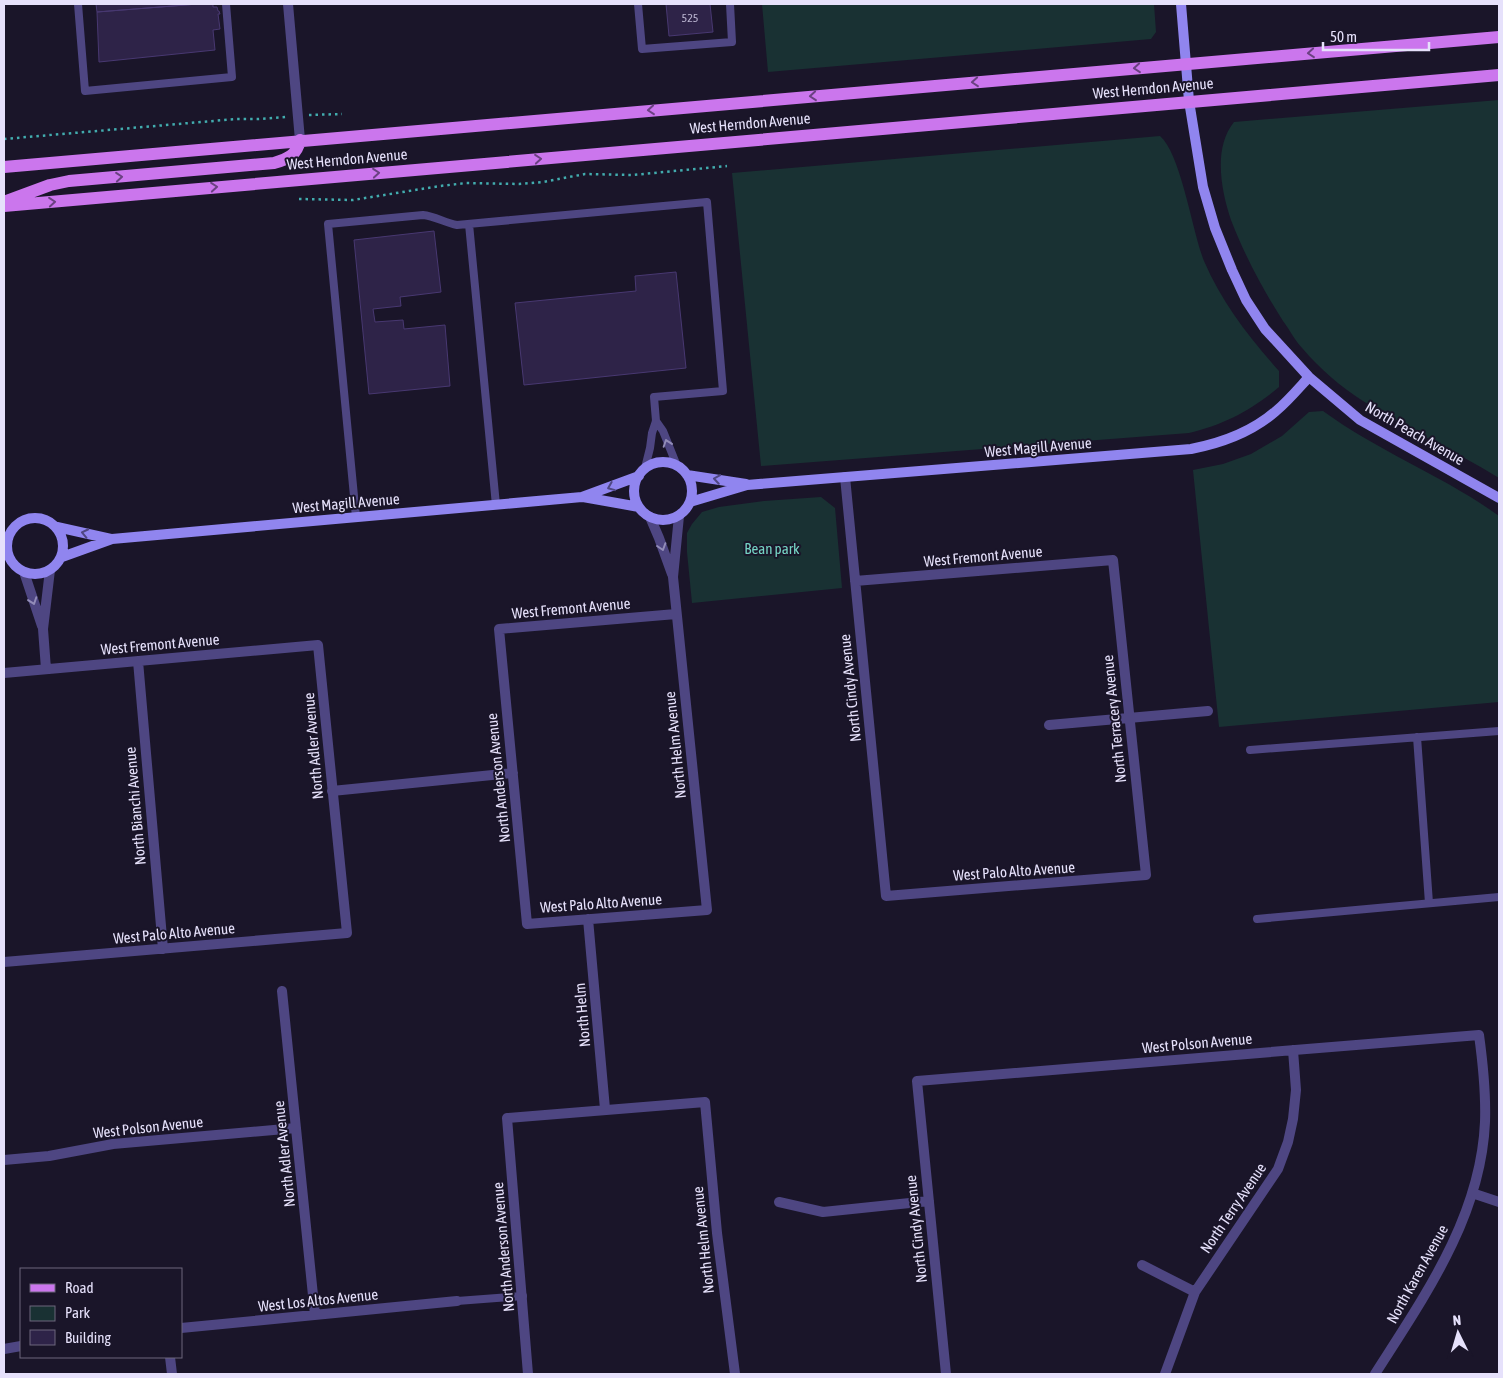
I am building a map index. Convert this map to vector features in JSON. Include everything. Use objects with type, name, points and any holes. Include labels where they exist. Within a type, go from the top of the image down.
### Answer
[{"type":"main road","name":"West Herndon Avenue","points":[[4,167],[1499,37]]},
{"type":"main road","name":"West Herndon Avenue","points":[[4,206],[1499,74]]},
{"type":"main road","points":[[4,202],[50,185],[69,181],[274,163],[285,160],[293,155],[298,150],[300,140]]},
{"type":"street","points":[[288,4],[300,140]]},
{"type":"street","name":"North Peach Avenue","points":[[1181,4],[1189,101],[1203,188],[1215,228],[1246,300],[1265,329],[1309,377],[1360,420],[1499,498]]},
{"type":"street","name":"West Magill Avenue","points":[[690,502],[747,485],[1198,448],[1228,439],[1257,426],[1277,411],[1309,377]]},
{"type":"street","points":[[663,462],[677,466],[687,475],[692,488],[690,502],[686,510],[670,520],[659,520],[650,517],[639,507],[635,497],[635,486],[642,472],[663,462]]},
{"type":"street","name":"West Magill Avenue","points":[[582,497],[642,472]]},
{"type":"street","name":"West Magill Avenue","points":[[687,475],[747,485]]},
{"type":"street","name":"North Cindy Avenue","points":[[845,477],[886,896]]},
{"type":"street","name":"West Magill Avenue","points":[[62,557],[112,539],[582,497],[639,507]]},
{"type":"street","name":"North Helm Avenue","points":[[679,516],[673,577],[707,910]]},
{"type":"street","name":"North Helm Avenue","points":[[650,517],[673,577]]},
{"type":"street","points":[[38,518],[48,520],[57,527],[62,537],[62,557],[50,570],[42,574],[33,574],[24,572],[8,562],[7,535],[16,524],[26,519],[38,518]]},
{"type":"street","name":"West Magill Avenue","points":[[57,527],[112,539]]},
{"type":"street","name":"West Fremont Avenue","points":[[855,581],[1113,560]]},
{"type":"street","name":"North Terracery Avenue","points":[[1113,560],[1146,875]]},
{"type":"street","points":[[46,669],[43,629],[50,570]]},
{"type":"street","points":[[24,572],[43,629]]},
{"type":"street","name":"West Fremont Avenue","points":[[499,629],[676,614]]},
{"type":"street","name":"North Anderson Avenue","points":[[499,629],[528,924]]},
{"type":"street","name":"West Fremont Avenue","points":[[4,672],[318,645]]},
{"type":"street","name":"North Adler Avenue","points":[[318,645],[347,933]]},
{"type":"street","name":"North Bianchi Avenue","points":[[138,661],[163,949]]},
{"type":"street","points":[[1049,725],[1208,711]]},
{"type":"street","points":[[332,791],[513,773]]},
{"type":"street","name":"West Palo Alto Avenue","points":[[886,896],[1146,875]]},
{"type":"street","name":"West Palo Alto Avenue","points":[[528,924],[707,910]]},
{"type":"street","name":"North Helm","points":[[588,919],[605,1109]]},
{"type":"street","name":"West Palo Alto Avenue","points":[[4,962],[347,933]]},
{"type":"street","name":"North Adler Avenue","points":[[282,991],[315,1315]]},
{"type":"street","name":"West Polson Avenue","points":[[917,1081],[1479,1035]]},
{"type":"street","name":"North Karen Avenue","points":[[1376,1374],[1446,1258],[1472,1194],[1485,1124],[1485,1087],[1479,1035]]},
{"type":"street","name":"North Terry Avenue","points":[[1165,1374],[1195,1292],[1278,1169],[1288,1142],[1293,1119],[1296,1090],[1293,1050]]},
{"type":"street","name":"North Cindy Avenue","points":[[917,1081],[946,1374]]},
{"type":"street","name":"North Helm Avenue","points":[[605,1109],[705,1102],[717,1233],[735,1374]]},
{"type":"street","name":"North Anderson Avenue","points":[[528,1374],[507,1118],[605,1109]]},
{"type":"street","name":"West Polson Avenue","points":[[4,1160],[49,1156],[113,1144],[296,1128]]},
{"type":"street","points":[[1472,1194],[1499,1202]]},
{"type":"street","points":[[780,1202],[823,1212],[929,1201]]},
{"type":"street","points":[[1142,1265],[1195,1292]]},
{"type":"street","name":"West Los Altos Avenue","points":[[182,1328],[457,1301]]},
{"type":"street","points":[[4,1349],[20,1346]]},
{"type":"street","points":[[170,1358],[172,1374]]},
{"type":"lane","points":[[78,4],[85,91],[232,78],[226,4]]},
{"type":"lane","points":[[638,4],[642,49],[732,42],[730,4]]},
{"type":"lane","points":[[356,517],[328,224],[422,215],[434,216],[449,224],[468,224],[707,202],[723,391],[654,397],[656,421],[642,472]]},
{"type":"lane","points":[[468,224],[496,505]]},
{"type":"lane","points":[[656,421],[663,431],[677,466]]},
{"type":"lane","points":[[1250,750],[1499,730]]},
{"type":"lane","points":[[1417,737],[1429,903]]},
{"type":"lane","points":[[1258,919],[1499,897]]},
{"type":"lane","points":[[457,1301],[523,1296]]},
{"type":"path","points":[[331,113],[342,114]]},
{"type":"path","points":[[4,139],[236,119],[259,119]]},
{"type":"path","points":[[299,199],[353,200],[466,183],[519,184],[586,174],[634,175],[727,166]]},
{"type":"green space","points":[[762,4],[1154,4],[1156,32],[1151,39],[768,72]]},
{"type":"green space","points":[[1499,100],[1499,478],[1363,401],[1316,364],[1297,343],[1261,284],[1236,233],[1224,196],[1221,157],[1227,132],[1234,122]]},
{"type":"green space","points":[[1160,136],[1174,159],[1204,261],[1211,276],[1237,319],[1279,371],[1279,387],[1237,416],[1189,433],[761,466],[732,173]]},
{"type":"green space","points":[[1323,411],[1344,426],[1456,488],[1499,516],[1499,702],[1219,727],[1193,470],[1223,464],[1251,454],[1282,436],[1309,412]]},
{"type":"green space","name":"Bean park","points":[[821,497],[835,508],[842,588],[692,603],[687,533],[702,512],[719,507],[764,501]]},
{"type":"building","points":[[96,4],[198,4],[97,12]]},
{"type":"building","points":[[213,4],[213,7],[217,7],[219,11],[220,29],[213,30],[215,50],[99,62],[97,12]]},
{"type":"building","points":[[666,4],[710,4],[713,32],[669,36]]},
{"type":"building","points":[[434,231],[441,292],[400,297],[401,306],[373,309],[375,322],[403,320],[404,329],[445,325],[450,386],[369,394],[354,240]]},
{"type":"building","points":[[676,272],[686,368],[524,385],[515,303],[636,291],[635,276]]}]
